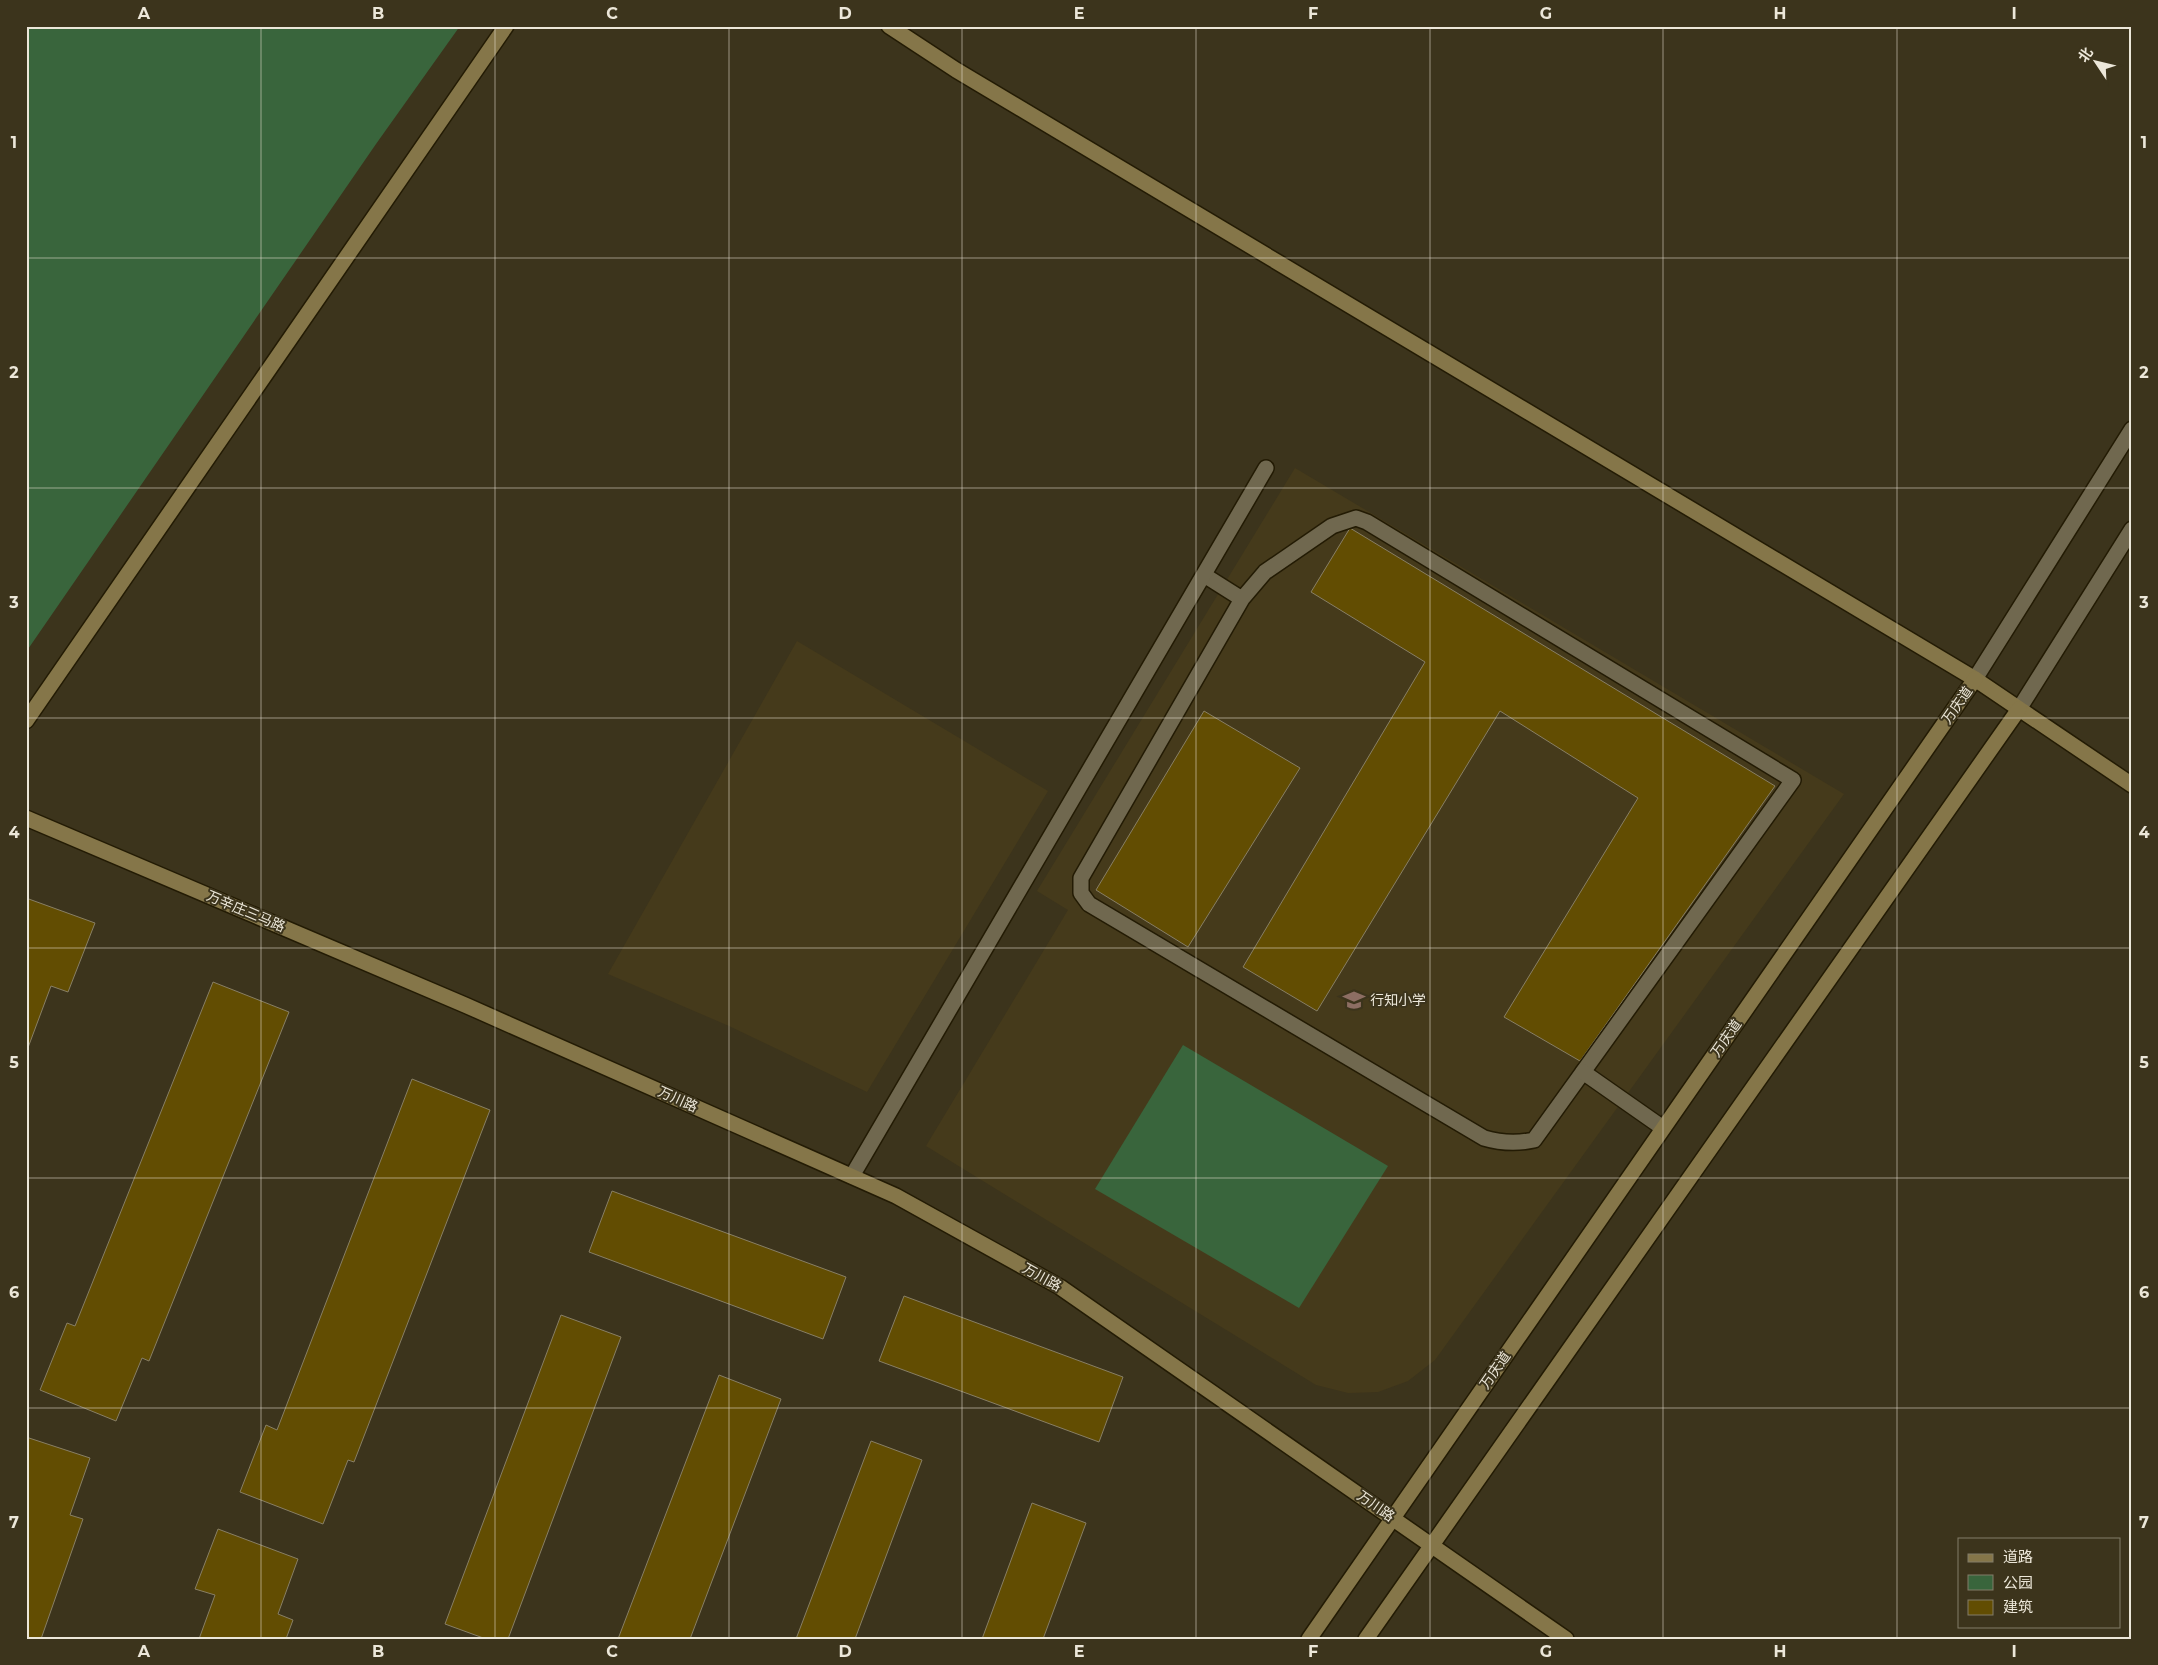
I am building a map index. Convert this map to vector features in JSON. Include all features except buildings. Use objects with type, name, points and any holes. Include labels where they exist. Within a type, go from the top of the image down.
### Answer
[{"type":"street","points":[[26,721],[506,26]]},
{"type":"street","points":[[889,26],[956,70],[1975,679],[2132,785]]},
{"type":"street","name":"万庆道","points":[[1309,1639],[1975,679],[2132,430]]},
{"type":"street","points":[[852,1176],[1266,468]]},
{"type":"street","points":[[1356,518],[1367,522],[1794,780],[1534,1140],[1521,1143],[1501,1142],[1484,1138],[1089,904],[1080,893],[1081,878],[1242,599],[1265,572],[1332,526],[1356,518]]},
{"type":"street","points":[[1366,1639],[2020,709],[2132,529]]},
{"type":"street","points":[[1204,575],[1242,599]]},
{"type":"street","name":"万辛庄三马路","points":[[26,818],[465,1005]]},
{"type":"street","name":"万川路","points":[[465,1005],[896,1196],[1060,1287],[1566,1639]]},
{"type":"street","points":[[1583,1072],[1663,1128]]},
{"type":"shaded area","name":"行知小学","points":[[1295,468],[1844,794],[1435,1360],[1408,1381],[1378,1392],[1348,1393],[1316,1385],[926,1146],[1068,910],[1037,891]]},
{"type":"shaded area","points":[[797,641],[1048,791],[867,1092],[729,1026],[608,974]]},
{"type":"green space","points":[[26,26],[460,26],[376,144],[26,652]]},
{"type":"green space","points":[[1183,1045],[1388,1166],[1299,1308],[1095,1189]]},
{"type":"place","name":"行知小学","points":[[1354,1000]]}]
